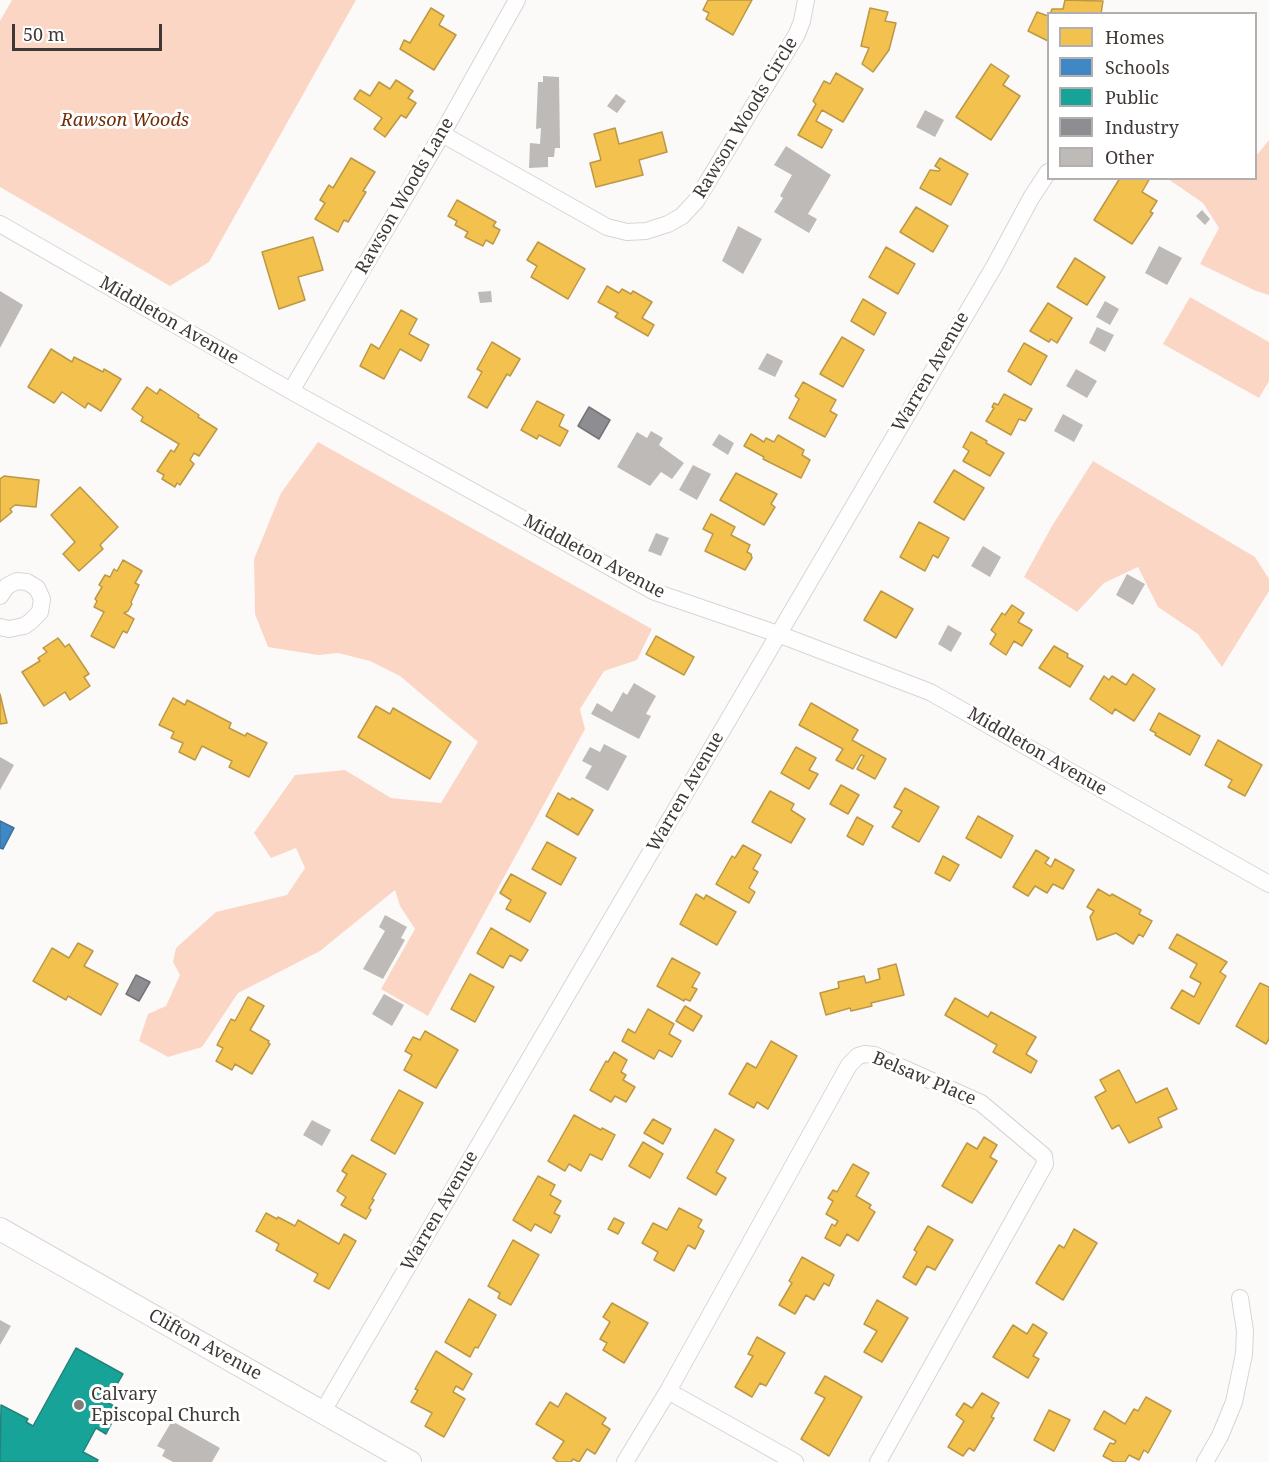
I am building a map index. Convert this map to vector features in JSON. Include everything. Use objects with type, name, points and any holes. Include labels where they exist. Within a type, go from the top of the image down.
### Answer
[{"type":"main road","name":"Clifton Avenue","points":[[0,1229],[410,1462]]},
{"type":"street","name":"Rawson Woods Lane","points":[[291,391],[442,134],[517,0]]},
{"type":"street","name":"Rawson Woods Circle","points":[[442,134],[607,227],[627,232],[646,231],[668,224],[682,216],[696,201],[797,34],[806,0]]},
{"type":"street","name":"Warren Avenue","points":[[323,1411],[1047,174]]},
{"type":"street","name":"Middleton Avenue","points":[[0,224],[291,391],[655,592],[778,634],[930,692],[1269,884]]},
{"type":"street","points":[[0,596],[7,586],[16,581],[27,582],[38,588],[42,599],[40,612],[24,626],[0,627]]},
{"type":"street","name":"Belsaw Place","points":[[625,1462],[668,1391],[849,1065],[858,1056],[865,1054],[874,1055],[981,1103],[1044,1156],[1045,1164],[878,1462]]},
{"type":"street","points":[[1205,1462],[1220,1436],[1234,1402],[1245,1354],[1245,1331],[1240,1298]]},
{"type":"street","points":[[668,1391],[795,1462]]},
{"type":"green space","name":"Rawson Woods","points":[[12,0],[356,0],[209,262],[170,286],[0,187],[0,21]]},
{"type":"green space","points":[[1269,140],[1269,295],[1200,264],[1219,228],[1203,203],[1169,180],[1257,180],[1257,155]]},
{"type":"green space","points":[[1190,297],[1269,342],[1269,381],[1259,398],[1163,344]]},
{"type":"green space","points":[[318,442],[652,629],[637,660],[604,671],[580,709],[585,729],[428,1016],[381,989],[415,929],[400,906],[395,890],[320,951],[238,993],[202,1047],[168,1057],[139,1041],[148,1014],[166,1006],[180,975],[173,962],[176,948],[216,912],[287,895],[305,868],[296,848],[271,858],[254,833],[295,775],[345,770],[391,798],[441,803],[478,742],[400,676],[370,661],[338,653],[318,655],[268,647],[255,614],[254,559],[281,493]]},
{"type":"green space","points":[[1093,461],[1255,557],[1269,579],[1269,591],[1222,667],[1198,634],[1158,607],[1138,567],[1104,583],[1077,612],[1024,577],[1052,526]]},
{"type":"building: Homes","points":[[708,0],[752,0],[733,35],[706,19],[709,13],[703,10]]},
{"type":"building: Homes","points":[[1065,0],[1103,1],[1101,12],[1051,12],[1052,9],[1063,9]]},
{"type":"building: Homes","points":[[431,8],[444,16],[439,25],[456,35],[434,70],[400,49],[404,40],[410,43]]},
{"type":"building: Homes","points":[[870,8],[888,12],[885,21],[896,23],[889,50],[873,72],[862,64],[869,48],[861,46]]},
{"type":"building: Homes","points":[[1037,12],[1047,16],[1047,40],[1028,31]]},
{"type":"building: Homes","points":[[991,64],[1009,76],[1003,85],[1020,96],[991,140],[956,117]]},
{"type":"building: Homes","points":[[836,73],[863,89],[843,122],[822,110],[816,121],[832,130],[822,148],[798,135],[816,104],[813,101],[824,81],[830,84]]},
{"type":"building: Homes","points":[[396,80],[413,91],[408,98],[416,103],[406,118],[401,115],[385,137],[374,129],[382,118],[354,99],[360,90],[370,96],[379,82],[390,89]]},
{"type":"building: Homes","points":[[615,128],[619,144],[662,132],[667,152],[639,160],[643,175],[596,187],[590,163],[601,160],[594,134]]},
{"type":"building: Homes","points":[[351,158],[375,172],[348,222],[344,220],[338,232],[315,219],[325,203],[320,200],[329,185],[333,188]]},
{"type":"building: Homes","points":[[940,158],[968,174],[951,205],[920,188],[930,170],[939,171],[940,169],[935,166]]},
{"type":"building: Homes","points":[[1119,180],[1149,180],[1142,192],[1157,201],[1150,212],[1153,213],[1132,244],[1094,220]]},
{"type":"building: Homes","points":[[457,200],[496,222],[493,226],[500,230],[493,244],[486,240],[483,246],[465,237],[468,232],[455,225],[457,221],[448,216]]},
{"type":"building: Homes","points":[[916,207],[948,226],[933,252],[900,232]]},
{"type":"building: Homes","points":[[313,237],[323,270],[298,277],[305,300],[279,309],[262,252]]},
{"type":"building: Homes","points":[[538,242],[585,269],[568,299],[531,277],[537,266],[527,260]]},
{"type":"building: Homes","points":[[886,247],[915,264],[898,294],[869,277]]},
{"type":"building: Homes","points":[[1075,258],[1105,277],[1087,305],[1057,287]]},
{"type":"building: Homes","points":[[607,286],[619,293],[622,289],[631,294],[633,291],[652,302],[642,318],[654,325],[648,336],[615,317],[618,313],[598,302]]},
{"type":"building: Homes","points":[[863,299],[886,313],[874,335],[851,321]]},
{"type":"building: Homes","points":[[1048,303],[1072,318],[1057,343],[1051,339],[1049,342],[1030,331]]},
{"type":"building: Homes","points":[[401,310],[417,319],[409,334],[429,345],[421,361],[400,349],[384,379],[360,366],[371,344],[379,349]]},
{"type":"building: Homes","points":[[842,337],[864,350],[843,387],[820,374]]},
{"type":"building: Homes","points":[[492,342],[520,359],[510,376],[507,374],[487,408],[468,397],[482,372],[477,369]]},
{"type":"building: Homes","points":[[1024,343],[1047,356],[1031,385],[1008,371]]},
{"type":"building: Homes","points":[[51,349],[72,362],[74,357],[103,372],[104,369],[121,379],[101,411],[88,403],[85,408],[62,392],[54,403],[28,387]]},
{"type":"building: Homes","points":[[803,382],[836,400],[830,411],[837,415],[825,437],[789,418],[799,399],[795,396]]},
{"type":"building: Homes","points":[[147,387],[157,394],[160,389],[217,429],[199,456],[194,453],[190,460],[194,464],[180,485],[177,483],[175,487],[162,479],[164,475],[157,471],[171,450],[174,452],[179,444],[141,421],[143,417],[132,409]]},
{"type":"building: Homes","points":[[1004,394],[1032,409],[1025,421],[1019,419],[1011,435],[986,421],[994,408],[992,407],[994,403],[998,405]]},
{"type":"building: Homes","points":[[537,401],[564,415],[559,426],[568,431],[560,446],[539,435],[537,439],[521,430]]},
{"type":"building: Homes","points":[[971,432],[1004,453],[990,476],[963,461],[969,451],[963,447]]},
{"type":"building: Homes","points":[[751,434],[764,442],[766,438],[774,442],[778,435],[804,450],[802,455],[810,460],[801,478],[763,459],[764,457],[744,446]]},
{"type":"building: Homes","points":[[954,470],[984,488],[964,520],[934,502]]},
{"type":"building: Homes","points":[[736,473],[777,494],[771,504],[775,507],[764,525],[720,500]]},
{"type":"building: Homes","points":[[4,476],[39,480],[36,507],[15,505],[10,509],[12,512],[0,522],[0,479]]},
{"type":"building: Homes","points":[[80,487],[118,527],[100,545],[103,549],[79,571],[63,554],[75,542],[51,515]]},
{"type":"building: Homes","points":[[711,514],[735,527],[731,535],[750,545],[747,552],[752,558],[745,570],[705,551],[713,534],[703,529]]},
{"type":"building: Homes","points":[[919,522],[949,538],[938,558],[933,555],[925,571],[900,557]]},
{"type":"building: Homes","points":[[123,560],[142,571],[135,583],[139,585],[132,604],[124,613],[134,619],[127,633],[123,631],[114,648],[91,636],[104,612],[94,607],[97,601],[95,599],[102,587],[99,585],[105,575],[110,577],[114,569],[117,571]]},
{"type":"building: Homes","points":[[881,591],[913,609],[896,638],[864,620]]},
{"type":"building: Homes","points":[[1012,605],[1024,613],[1018,622],[1032,630],[1022,646],[1014,641],[1006,655],[990,644],[996,634],[991,630],[1002,613],[1005,615]]},
{"type":"building: Homes","points":[[656,636],[694,657],[684,675],[646,654]]},
{"type":"building: Homes","points":[[58,638],[65,647],[69,644],[89,674],[84,677],[90,686],[70,700],[65,692],[44,706],[22,672],[40,661],[38,658],[47,652],[43,648]]},
{"type":"building: Homes","points":[[1054,646],[1083,666],[1070,687],[1039,668]]},
{"type":"building: Homes","points":[[1133,674],[1155,689],[1134,721],[1115,709],[1112,714],[1090,699],[1104,676],[1109,680],[1112,676],[1126,685]]},
{"type":"building: Homes","points":[[0,694],[7,723],[0,724]]},
{"type":"building: Homes","points":[[173,698],[185,705],[187,700],[231,723],[229,728],[245,736],[247,733],[267,743],[249,777],[229,767],[232,761],[202,746],[195,760],[179,752],[183,743],[171,738],[174,732],[159,725]]},
{"type":"building: Homes","points":[[811,703],[858,730],[852,740],[886,759],[875,779],[857,769],[864,756],[861,755],[853,769],[836,760],[843,749],[799,725]]},
{"type":"building: Homes","points":[[376,706],[390,714],[393,708],[451,742],[430,779],[358,737]]},
{"type":"building: Homes","points":[[1159,713],[1200,736],[1190,755],[1150,730]]},
{"type":"building: Homes","points":[[1218,740],[1262,765],[1245,796],[1228,787],[1232,780],[1205,765]]},
{"type":"building: Homes","points":[[796,747],[816,758],[809,770],[818,774],[809,789],[781,773]]},
{"type":"building: Homes","points":[[841,785],[859,795],[848,814],[830,804]]},
{"type":"building: Homes","points":[[905,788],[939,807],[919,842],[892,827],[902,811],[894,807]]},
{"type":"building: Homes","points":[[770,791],[794,804],[791,810],[805,819],[791,843],[752,822]]},
{"type":"building: Homes","points":[[558,793],[593,810],[578,835],[546,816]]},
{"type":"building: Homes","points":[[978,816],[1013,836],[1001,858],[966,838]]},
{"type":"building: Homes","points":[[857,817],[873,826],[863,845],[847,836]]},
{"type":"building: Homes","points":[[547,842],[576,858],[561,885],[532,869]]},
{"type":"building: Homes","points":[[743,845],[761,855],[753,869],[758,872],[749,888],[755,892],[749,903],[716,884],[732,856],[735,858]]},
{"type":"building: Homes","points":[[1036,850],[1049,858],[1045,863],[1051,867],[1055,859],[1074,870],[1063,889],[1053,884],[1047,893],[1035,886],[1028,896],[1013,887]]},
{"type":"building: Homes","points":[[943,856],[959,865],[950,881],[935,873]]},
{"type":"building: Homes","points":[[511,874],[546,893],[530,922],[506,909],[511,900],[500,893]]},
{"type":"building: Homes","points":[[1098,889],[1141,910],[1139,914],[1152,921],[1143,937],[1139,934],[1133,944],[1116,933],[1097,940],[1090,917],[1094,911],[1087,907]]},
{"type":"building: Homes","points":[[696,894],[704,899],[706,895],[736,912],[717,945],[680,924]]},
{"type":"building: Homes","points":[[491,928],[528,950],[521,961],[510,955],[503,968],[477,953]]},
{"type":"building: Homes","points":[[1177,934],[1227,962],[1220,972],[1226,976],[1199,1024],[1171,1008],[1182,990],[1194,997],[1201,983],[1190,977],[1197,964],[1169,948]]},
{"type":"building: Homes","points":[[78,943],[93,951],[84,966],[118,984],[101,1015],[68,996],[66,1000],[33,981],[52,948],[69,958]]},
{"type":"building: Homes","points":[[672,958],[700,973],[692,987],[697,989],[690,1001],[685,999],[684,1001],[657,986]]},
{"type":"building: Homes","points":[[896,964],[904,995],[871,1003],[872,1006],[851,1011],[850,1008],[826,1015],[820,993],[839,988],[838,982],[864,976],[866,983],[880,979],[878,969]]},
{"type":"building: Homes","points":[[470,974],[494,987],[475,1022],[451,1009]]},
{"type":"building: Homes","points":[[1260,983],[1269,987],[1269,1039],[1266,1044],[1236,1026]]},
{"type":"building: Homes","points":[[248,997],[264,1006],[250,1030],[269,1041],[270,1044],[252,1074],[235,1064],[232,1070],[216,1061],[223,1048],[217,1045],[231,1019],[235,1021]]},
{"type":"building: Homes","points":[[955,998],[988,1017],[991,1012],[1036,1037],[1026,1054],[1037,1061],[1031,1073],[993,1052],[997,1045],[945,1015]]},
{"type":"building: Homes","points":[[685,1006],[702,1016],[693,1031],[676,1021]]},
{"type":"building: Homes","points":[[648,1009],[674,1024],[669,1034],[681,1041],[672,1057],[659,1050],[654,1059],[622,1041],[628,1029],[635,1033]]},
{"type":"building: Homes","points":[[425,1031],[458,1050],[436,1088],[404,1070],[412,1055],[405,1051],[413,1037],[420,1040]]},
{"type":"building: Homes","points":[[771,1041],[797,1056],[768,1109],[757,1102],[754,1108],[729,1094],[747,1063],[756,1068]]},
{"type":"building: Homes","points":[[614,1052],[627,1060],[621,1072],[626,1075],[623,1080],[635,1087],[626,1102],[615,1096],[611,1102],[590,1090],[606,1061],[608,1062]]},
{"type":"building: Homes","points":[[1119,1070],[1136,1103],[1167,1088],[1177,1109],[1158,1118],[1162,1127],[1129,1143],[1119,1125],[1112,1129],[1095,1097],[1106,1091],[1100,1080]]},
{"type":"building: Homes","points":[[399,1090],[423,1103],[395,1154],[371,1140]]},
{"type":"building: Homes","points":[[574,1115],[615,1135],[602,1160],[590,1154],[581,1171],[569,1164],[565,1171],[548,1161]]},
{"type":"building: Homes","points":[[653,1119],[671,1129],[663,1144],[644,1133]]},
{"type":"building: Homes","points":[[715,1129],[734,1140],[716,1172],[726,1178],[716,1195],[687,1178]]},
{"type":"building: Homes","points":[[984,1137],[997,1145],[990,1157],[997,1161],[972,1203],[942,1186],[967,1143],[977,1149]]},
{"type":"building: Homes","points":[[643,1142],[663,1154],[650,1178],[629,1166]]},
{"type":"building: Homes","points":[[352,1155],[386,1174],[372,1199],[374,1200],[369,1208],[371,1210],[366,1219],[341,1205],[346,1197],[337,1191],[347,1174],[342,1171]]},
{"type":"building: Homes","points":[[853,1164],[869,1173],[856,1196],[871,1205],[869,1208],[875,1212],[858,1241],[847,1234],[840,1246],[825,1238],[832,1224],[835,1226],[838,1221],[826,1214],[833,1201],[828,1198],[833,1190],[837,1192]]},
{"type":"building: Homes","points":[[538,1176],[555,1185],[550,1195],[561,1201],[554,1213],[560,1216],[551,1233],[535,1224],[531,1231],[513,1220]]},
{"type":"building: Homes","points":[[679,1208],[702,1220],[698,1227],[704,1231],[695,1249],[688,1245],[674,1271],[654,1260],[658,1252],[642,1243],[653,1223],[667,1230]]},
{"type":"building: Homes","points":[[266,1213],[295,1226],[298,1220],[339,1244],[344,1234],[356,1241],[329,1289],[314,1281],[318,1274],[276,1250],[279,1244],[256,1231]]},
{"type":"building: Homes","points":[[614,1218],[624,1223],[618,1234],[608,1229]]},
{"type":"building: Homes","points":[[928,1226],[953,1240],[935,1270],[927,1266],[916,1285],[903,1277],[917,1252],[914,1250]]},
{"type":"building: Homes","points":[[1074,1229],[1097,1243],[1063,1300],[1036,1283],[1059,1245],[1064,1248]]},
{"type":"building: Homes","points":[[513,1240],[539,1255],[511,1305],[498,1298],[500,1293],[488,1286]]},
{"type":"building: Homes","points":[[802,1257],[834,1275],[829,1286],[824,1283],[814,1300],[806,1295],[795,1314],[779,1305],[792,1283],[789,1281]]},
{"type":"building: Homes","points":[[469,1299],[496,1315],[478,1348],[475,1347],[470,1357],[445,1342]]},
{"type":"building: Homes","points":[[877,1300],[908,1318],[882,1362],[864,1352],[877,1331],[864,1324]]},
{"type":"building: Homes","points":[[612,1303],[648,1323],[624,1363],[603,1350],[607,1343],[600,1339],[610,1322],[603,1317]]},
{"type":"building: Homes","points":[[1033,1324],[1047,1333],[1033,1356],[1039,1359],[1028,1378],[993,1357],[1013,1325],[1027,1334]]},
{"type":"building: Homes","points":[[757,1337],[785,1353],[766,1386],[760,1383],[752,1397],[735,1387],[753,1356],[748,1354]]},
{"type":"building: Homes","points":[[436,1351],[472,1374],[463,1390],[456,1386],[453,1392],[465,1399],[444,1437],[425,1426],[432,1413],[411,1402],[418,1390],[415,1389]]},
{"type":"building: Homes","points":[[825,1376],[862,1397],[829,1456],[801,1439],[825,1398],[815,1393]]},
{"type":"building: Homes","points":[[566,1393],[606,1418],[602,1424],[610,1429],[595,1454],[587,1449],[579,1462],[573,1459],[571,1462],[558,1462],[553,1458],[564,1441],[536,1424],[550,1402],[558,1407]]},
{"type":"building: Homes","points":[[982,1393],[999,1403],[991,1417],[994,1418],[974,1451],[969,1448],[963,1456],[948,1447],[964,1421],[956,1415],[964,1403],[972,1408]]},
{"type":"building: Homes","points":[[1146,1397],[1171,1411],[1148,1453],[1144,1450],[1139,1460],[1129,1455],[1125,1462],[1114,1462],[1103,1456],[1110,1443],[1114,1444],[1116,1441],[1094,1429],[1104,1411],[1125,1424],[1134,1409],[1138,1411]]},
{"type":"building: Homes","points":[[1049,1410],[1070,1420],[1054,1451],[1034,1440]]},
{"type":"building: Schools","points":[[0,821],[14,828],[3,849],[0,848]]},
{"type":"building: Public","name":"Calvary Episcopal Church","points":[[76,1348],[123,1374],[107,1402],[119,1409],[106,1434],[96,1428],[83,1452],[98,1460],[97,1462],[0,1462],[1,1405],[28,1419],[26,1422],[33,1426]]},
{"type":"building: Industry","points":[[589,407],[610,420],[599,439],[578,426]]},
{"type":"building: Industry","points":[[136,975],[150,982],[139,1001],[126,994]]},
{"type":"building: Other","points":[[543,76],[559,77],[560,148],[555,148],[554,157],[548,157],[548,167],[529,168],[530,143],[540,144],[541,128],[536,129],[538,82],[543,82]]},
{"type":"building: Other","points":[[616,94],[626,101],[617,113],[607,106]]},
{"type":"building: Other","points":[[925,110],[944,120],[935,137],[916,127]]},
{"type":"building: Other","points":[[786,146],[831,175],[808,214],[817,219],[809,233],[774,212],[783,198],[780,196],[792,175],[774,165]]},
{"type":"building: Other","points":[[1202,210],[1210,219],[1205,225],[1196,216]]},
{"type":"building: Other","points":[[738,226],[762,239],[743,274],[722,261]]},
{"type":"building: Other","points":[[1159,246],[1182,258],[1167,285],[1145,273]]},
{"type":"building: Other","points":[[0,291],[23,305],[0,348]]},
{"type":"building: Other","points":[[491,291],[492,302],[480,303],[478,292]]},
{"type":"building: Other","points":[[1105,301],[1119,309],[1110,325],[1096,317]]},
{"type":"building: Other","points":[[1097,327],[1114,335],[1105,352],[1089,343]]},
{"type":"building: Other","points":[[767,353],[783,361],[775,377],[758,369]]},
{"type":"building: Other","points":[[1076,369],[1097,381],[1087,398],[1066,386]]},
{"type":"building: Other","points":[[1063,414],[1083,425],[1074,442],[1054,431]]},
{"type":"building: Other","points":[[651,431],[663,438],[659,445],[684,463],[672,479],[661,472],[650,486],[617,467],[637,432],[647,438]]},
{"type":"building: Other","points":[[719,434],[734,443],[728,455],[712,445]]},
{"type":"building: Other","points":[[693,465],[711,474],[697,500],[679,490]]},
{"type":"building: Other","points":[[656,533],[669,538],[661,556],[648,551]]},
{"type":"building: Other","points":[[983,546],[1001,557],[990,577],[971,566]]},
{"type":"building: Other","points":[[1127,574],[1145,584],[1133,605],[1116,595]]},
{"type":"building: Other","points":[[948,625],[962,633],[951,652],[938,644]]},
{"type":"building: Other","points":[[634,683],[656,696],[646,714],[651,716],[639,739],[591,714],[597,703],[612,712],[623,692],[627,695]]},
{"type":"building: Other","points":[[604,744],[627,756],[608,791],[585,778],[592,766],[582,761],[590,747],[600,752]]},
{"type":"building: Other","points":[[0,757],[14,765],[0,790]]},
{"type":"building: Other","points":[[385,915],[407,927],[401,938],[405,940],[383,979],[363,969],[385,931],[379,927]]},
{"type":"building: Other","points":[[384,994],[404,1005],[392,1026],[372,1014]]},
{"type":"building: Other","points":[[312,1120],[331,1130],[322,1146],[303,1135]]},
{"type":"building: Other","points":[[0,1320],[11,1326],[0,1345]]},
{"type":"building: Other","points":[[172,1421],[220,1448],[212,1462],[173,1462],[162,1456],[165,1450],[157,1446]]},
{"type":"place","name":"Calvary Episcopal Church","points":[[79,1405]]}]
